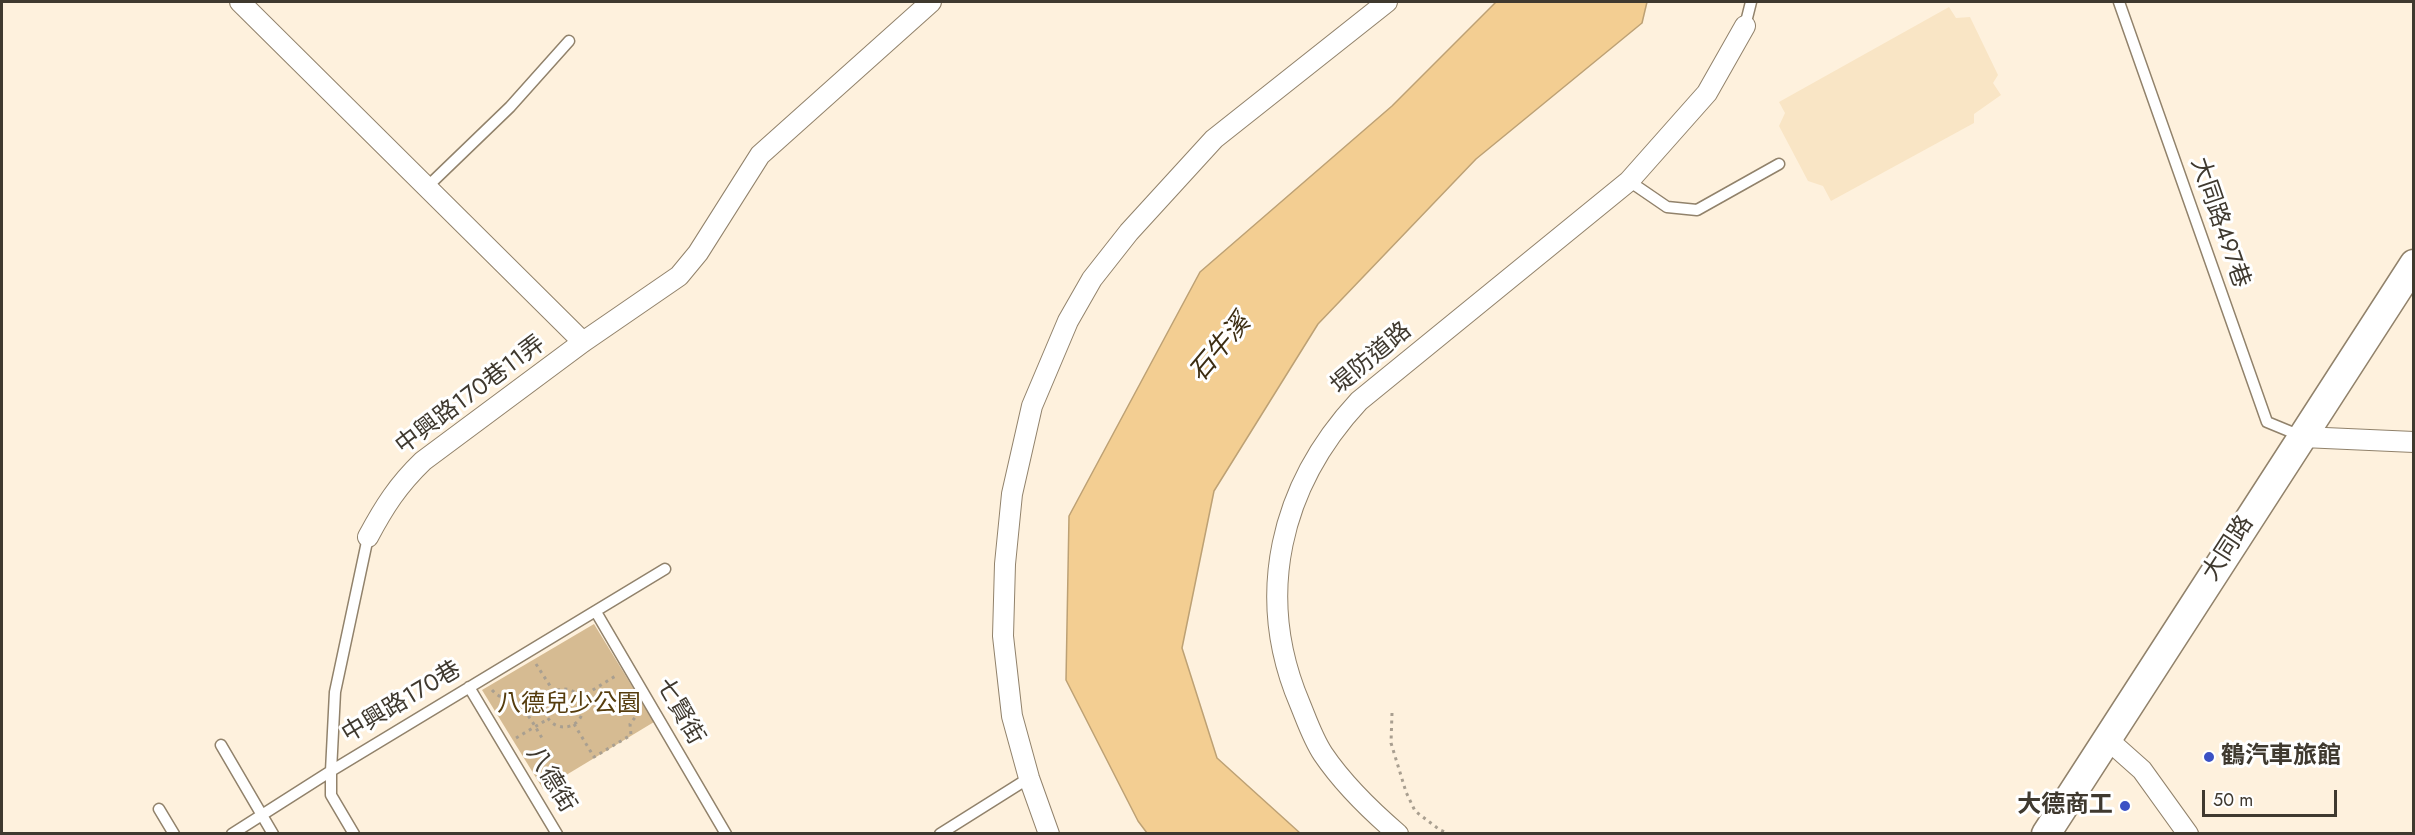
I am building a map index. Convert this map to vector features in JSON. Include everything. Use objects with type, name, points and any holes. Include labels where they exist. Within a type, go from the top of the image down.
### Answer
[{"type":"main road","name":"大同路","points":[[2046,834],[2412,268]]},
{"type":"street","name":"中興路170巷11弄","points":[[240,2],[583,342]]},
{"type":"street","name":"中興路170巷11弄","points":[[368,537],[388,500],[402,481],[423,461],[583,342],[680,276],[698,253],[760,155],[931,2]]},
{"type":"street","points":[[1049,834],[1029,778],[1012,716],[1006,672],[1003,600],[1012,494],[1032,406],[1068,321],[1092,279],[1129,232],[1214,138],[1387,2]]},
{"type":"street","name":"堤防道路","points":[[1398,834],[1355,795],[1322,752],[1294,689],[1281,640],[1278,614],[1279,562],[1290,510],[1311,463],[1325,440],[1359,401],[1629,181],[1707,93],[1745,26]]},
{"type":"street","points":[[2303,437],[2414,442]]},
{"type":"street","points":[[2106,738],[2142,770],[2188,834]]},
{"type":"lane","name":"堤防道路","points":[[1745,26],[1751,2]]},
{"type":"lane","name":"大同路497巷","points":[[2119,2],[2267,422],[2303,437]]},
{"type":"lane","points":[[427,187],[510,107],[569,41]]},
{"type":"lane","points":[[1629,181],[1667,207],[1697,210],[1779,164]]},
{"type":"lane","name":"中興路170巷11弄","points":[[354,834],[331,795],[331,771],[335,692],[368,537]]},
{"type":"lane","name":"中興路170巷","points":[[232,834],[331,771],[665,569]]},
{"type":"lane","name":"七賢街","points":[[596,612],[726,834]]},
{"type":"lane","name":"八德街","points":[[469,687],[557,834]]},
{"type":"lane","points":[[221,746],[273,834]]},
{"type":"lane","points":[[940,834],[1029,778]]},
{"type":"lane","points":[[159,808],[174,834]]},
{"type":"path","points":[[529,652],[554,692]]},
{"type":"path","points":[[580,698],[629,668]]},
{"type":"path","points":[[564,689],[575,693],[580,698],[583,711],[574,724],[563,727],[552,723],[546,713],[546,702],[553,693],[564,689]]},
{"type":"path","points":[[492,690],[525,711],[542,738]]},
{"type":"path","points":[[574,724],[594,757],[631,735],[632,719],[644,708]]},
{"type":"path","points":[[1392,713],[1391,743],[1406,792],[1415,811],[1440,830],[1450,834]]},
{"type":"path","points":[[505,746],[548,719]]},
{"type":"shaded area","points":[[1949,7],[1956,18],[1970,17],[1998,75],[1993,83],[2001,95],[1974,114],[1974,123],[1831,201],[1823,186],[1808,181],[1779,126],[1785,113],[1779,102]]},
{"type":"green space","name":"八德兒少公園","points":[[594,624],[654,722],[543,789],[482,690]]},
{"type":"water","name":"石牛溪","points":[[1496,2],[1647,2],[1642,23],[1476,159],[1318,324],[1214,491],[1182,648],[1217,758],[1300,833],[1147,833],[1138,821],[1066,680],[1069,516],[1200,272],[1392,106]]},
{"type":"place","name":"鶴汽車旅館","points":[[2209,757]]},
{"type":"place","name":"大德商工","points":[[2125,806]]}]
